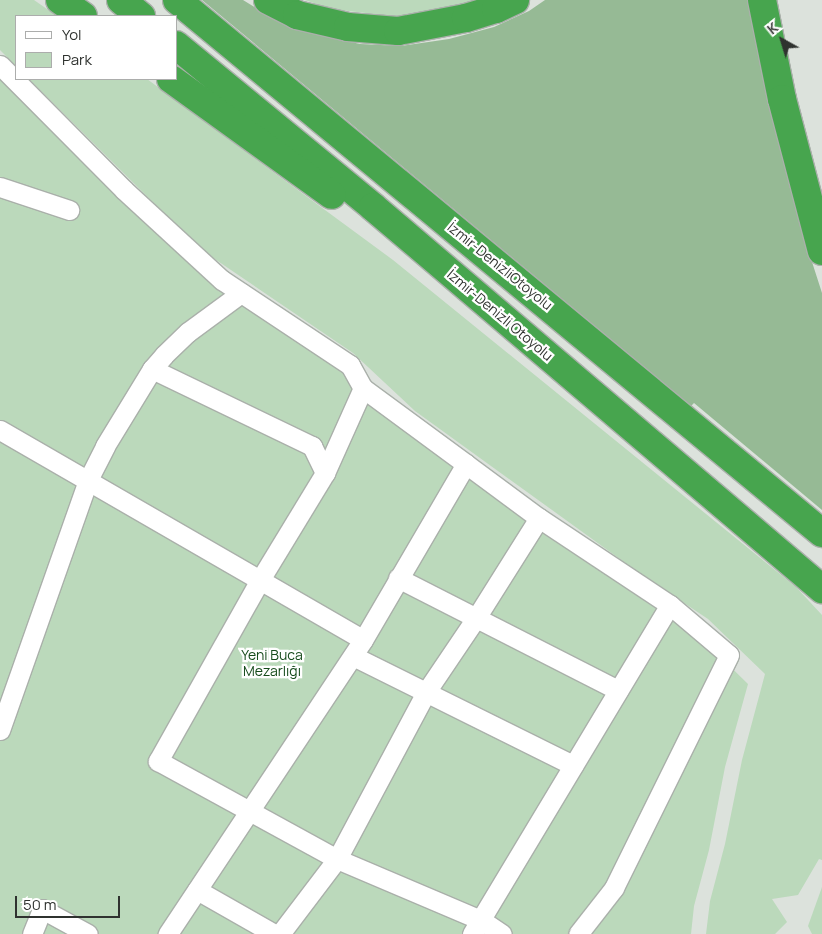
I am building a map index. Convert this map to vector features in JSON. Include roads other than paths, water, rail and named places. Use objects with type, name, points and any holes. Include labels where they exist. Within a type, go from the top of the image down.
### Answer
[{"type":"highway","points":[[60,0],[82,15]]},
{"type":"highway","points":[[121,0],[140,15]]},
{"type":"highway","name":"İzmir-DenizliOtoyolu","points":[[177,0],[822,533]]},
{"type":"highway","points":[[268,0],[297,14],[348,27],[398,30],[466,18],[496,9],[515,0]]},
{"type":"highway","points":[[762,0],[782,99],[822,251]]},
{"type":"highway","name":"İzmir-Denizli Otoyolu","points":[[178,47],[513,326],[822,589]]},
{"type":"highway","points":[[172,80],[362,217],[423,268],[513,326]]},
{"type":"lane","points":[[0,65],[124,190],[222,280],[350,365],[363,388],[539,518],[670,605],[729,655],[614,888],[578,934]]},
{"type":"lane","points":[[0,187],[68,210]]},
{"type":"lane","points":[[0,730],[88,480],[105,446],[152,369],[188,332],[241,293]]},
{"type":"lane","points":[[152,369],[312,446],[325,473]]},
{"type":"lane","points":[[363,388],[325,473],[260,580],[158,761],[336,859],[477,927],[502,934]]},
{"type":"lane","points":[[0,430],[363,640]]},
{"type":"lane","points":[[168,934],[353,656],[466,464]]},
{"type":"lane","points":[[280,934],[336,859],[426,692],[476,618],[539,518]]},
{"type":"lane","points":[[398,578],[618,690]]},
{"type":"lane","points":[[477,927],[670,605]]},
{"type":"lane","points":[[353,656],[573,765]]},
{"type":"lane","points":[[197,890],[274,934]]},
{"type":"lane","points":[[32,934],[42,909],[88,934]]},
{"type":"park label","name":"Yeni Buca Mezarlığı","points":[[272,664]]}]
